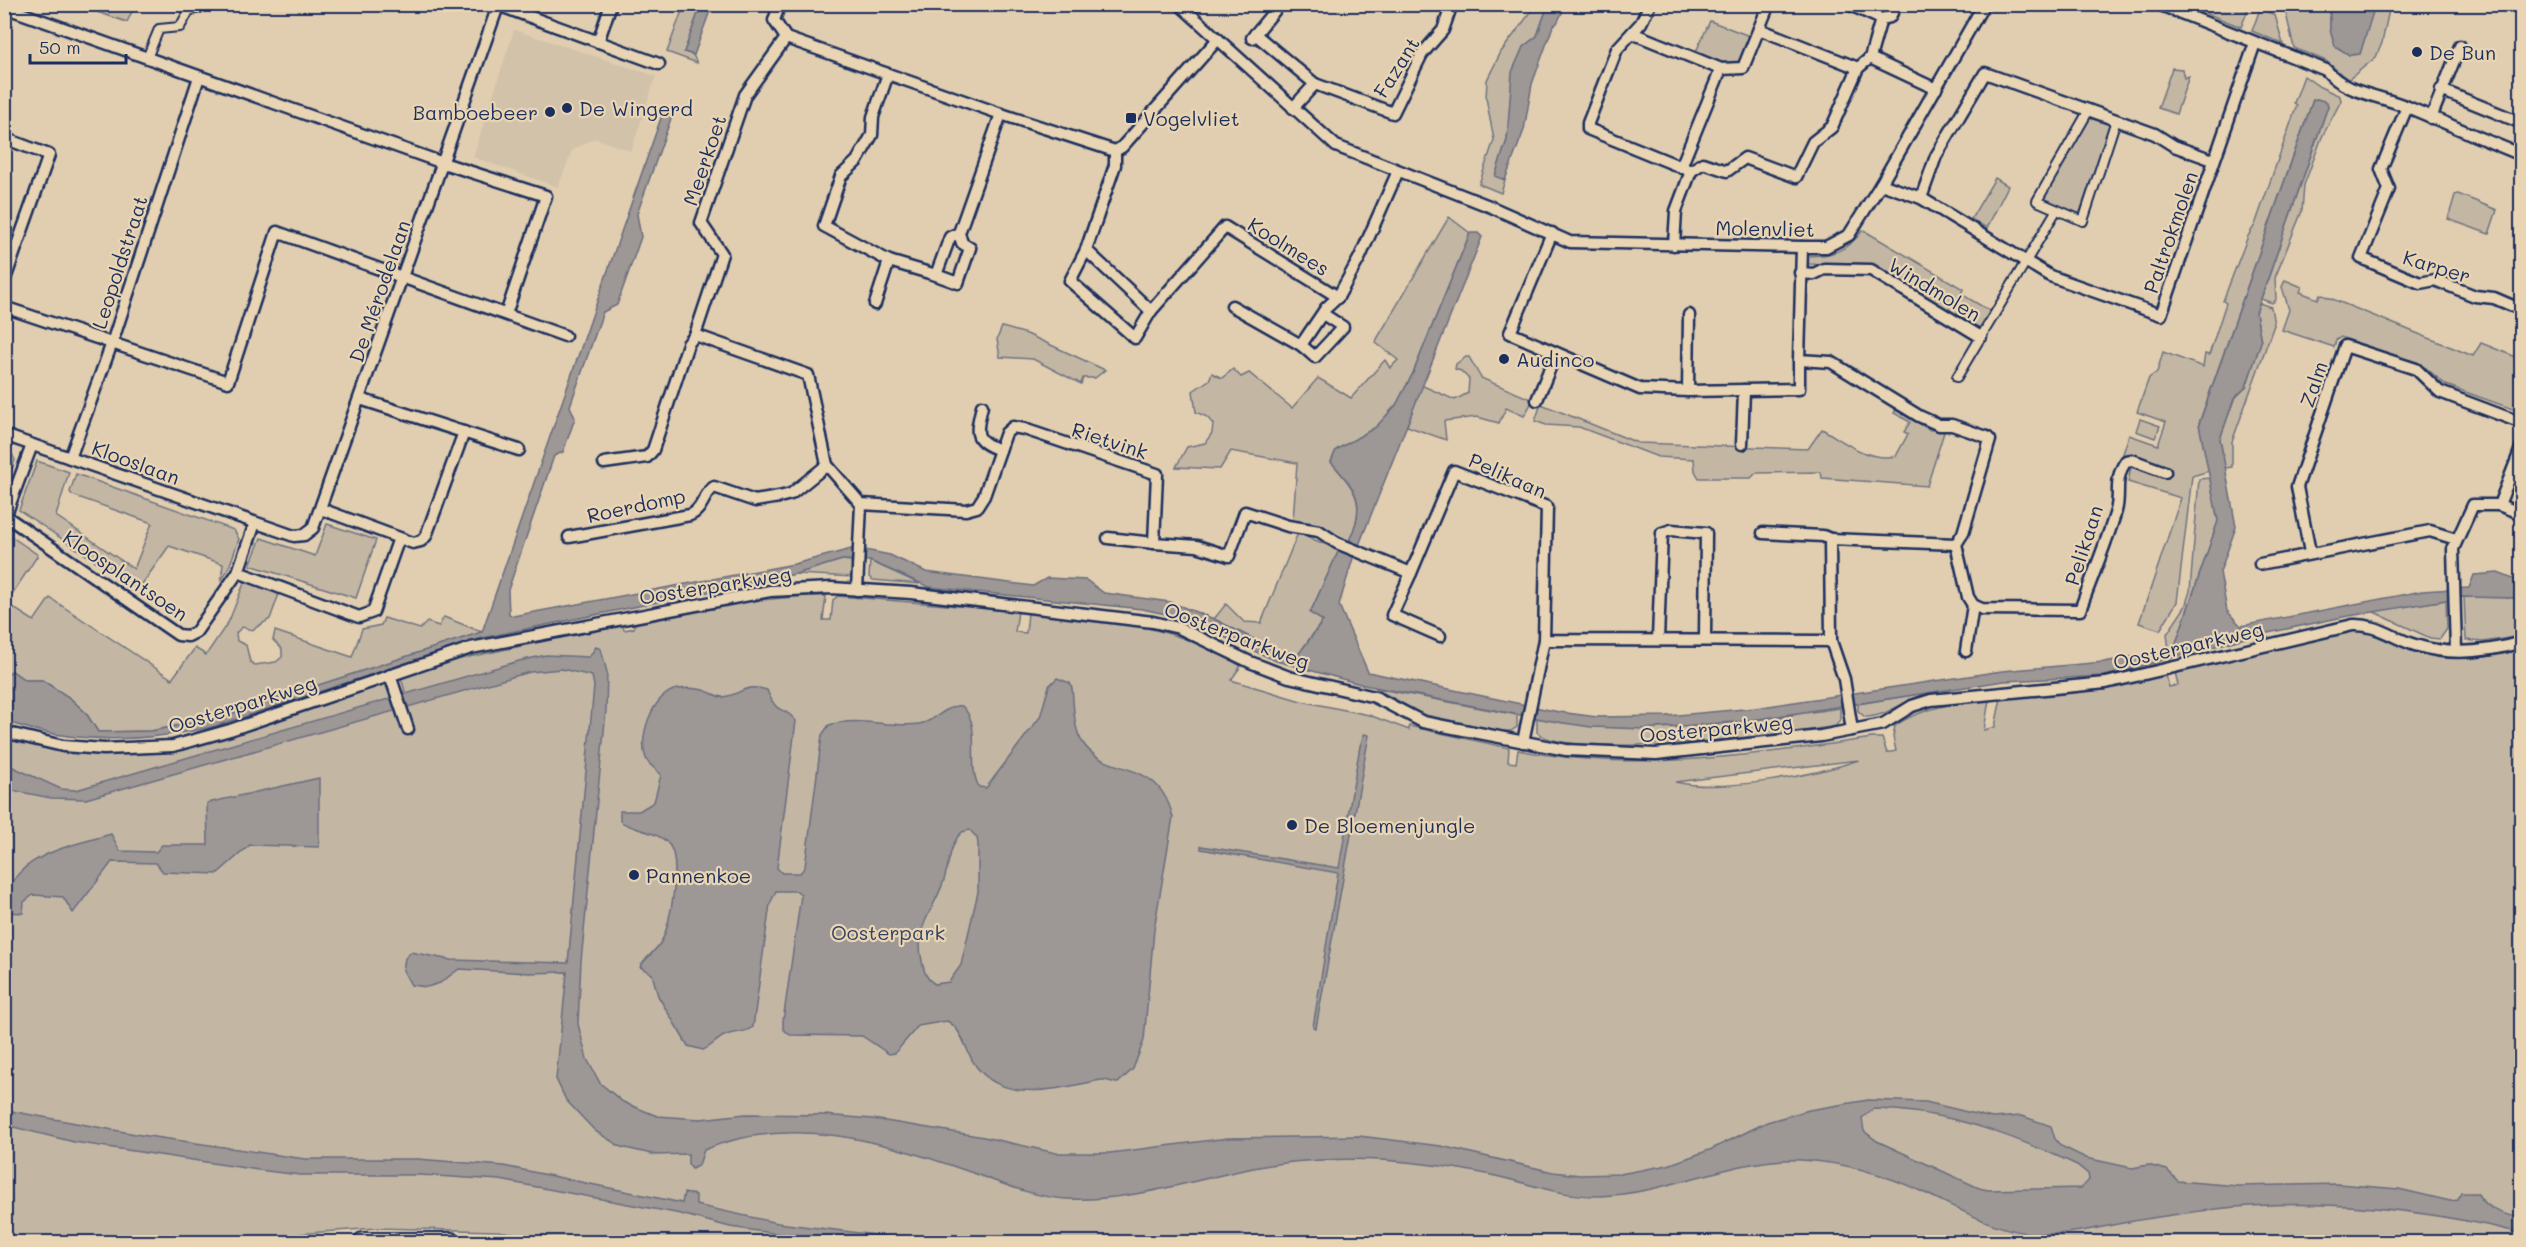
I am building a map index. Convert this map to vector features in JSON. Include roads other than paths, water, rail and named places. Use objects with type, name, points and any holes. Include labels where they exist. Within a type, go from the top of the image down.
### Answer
[{"type":"highway","points":[[363,1242],[451,1242]]},
{"type":"street","points":[[147,58],[159,29],[180,27],[189,11],[202,8],[203,4]]},
{"type":"street","points":[[598,42],[611,4]]},
{"type":"street","points":[[780,4],[774,20],[786,38],[1001,114],[1115,150],[1122,147],[1218,39]]},
{"type":"street","points":[[1179,4],[1335,146],[1398,171]]},
{"type":"street","name":"Fazant","points":[[1280,4],[1253,36],[1315,84],[1393,113],[1422,54],[1443,30],[1452,4]]},
{"type":"street","points":[[1650,4],[1632,33],[1617,49],[1588,123],[1588,129],[1686,169],[1703,163],[1728,171],[1745,158],[1796,177],[1813,141],[1832,127],[1858,68],[1870,58],[1881,20]]},
{"type":"street","points":[[1632,33],[1721,69],[1743,68],[1769,4]]},
{"type":"street","points":[[1848,4],[1881,20],[1890,17],[1896,4]]},
{"type":"street","name":"Molenvliet","points":[[1398,171],[1489,206],[1570,242],[1826,247],[1849,235],[1881,184],[1984,4]]},
{"type":"street","points":[[496,5],[659,64]]},
{"type":"street","name":"De Mérodelaan","points":[[255,523],[294,536],[304,535],[313,528],[443,163],[496,5]]},
{"type":"street","points":[[2160,5],[2325,70],[2336,82],[2348,87],[2407,107],[2522,155]]},
{"type":"street","points":[[4,7],[443,163],[546,196],[506,314]]},
{"type":"street","points":[[1759,29],[1858,68]]},
{"type":"street","name":"Meerkoet","points":[[604,463],[647,457],[653,450],[688,344],[695,335],[722,254],[701,223],[745,95],[786,38]]},
{"type":"street","name":"Paltrokmolen","points":[[1881,184],[1921,198],[2050,276],[2161,315],[2255,43]]},
{"type":"street","points":[[2431,118],[2460,46]]},
{"type":"street","points":[[1870,58],[1936,89]]},
{"type":"street","points":[[1674,245],[1676,211],[1686,169],[1721,69]]},
{"type":"street","name":"Paltrokmolen","points":[[1921,198],[1936,156],[1985,73],[2156,134],[2174,146],[2213,160]]},
{"type":"street","points":[[888,74],[873,117],[872,135],[857,160],[841,176],[824,226],[889,261],[958,283],[970,248],[962,243],[959,233],[1001,114]]},
{"type":"street","name":"Leopoldstraat","points":[[70,458],[112,343],[199,77]]},
{"type":"street","points":[[1293,108],[1315,84]]},
{"type":"street","points":[[2441,90],[2522,123]]},
{"type":"street","name":"Karper","points":[[2407,107],[2381,169],[2389,189],[2361,258],[2420,283],[2435,280],[2475,296],[2494,298],[2522,310]]},
{"type":"street","points":[[2089,110],[2037,201],[2083,221],[2116,120]]},
{"type":"street","points":[[4,138],[49,155],[4,282]]},
{"type":"street","name":"Koolmees","points":[[1115,150],[1115,165],[1086,250],[1070,281],[1134,338],[1151,310],[1225,227],[1338,297]]},
{"type":"street","name":"Koolmees","points":[[1301,345],[1338,297],[1360,257],[1398,171]]},
{"type":"street","points":[[1957,377],[2056,211]]},
{"type":"street","points":[[4,307],[228,382],[277,232],[565,336]]},
{"type":"street","points":[[936,275],[950,237],[959,233]]},
{"type":"street","points":[[1552,233],[1510,333],[1641,389],[1688,391],[1799,389],[1802,247]]},
{"type":"street","points":[[1086,250],[1151,310]]},
{"type":"street","points":[[875,304],[889,261]]},
{"type":"street","name":"Windmolen","points":[[1800,273],[1814,274],[1824,269],[1871,270],[1981,337]]},
{"type":"street","points":[[1232,306],[1301,345],[1315,357],[1343,327],[1323,314]]},
{"type":"street","points":[[1688,391],[1689,315]]},
{"type":"street","points":[[695,335],[808,375],[827,465],[861,504],[858,590]]},
{"type":"street","name":"Zalm","points":[[2310,552],[2297,487],[2345,346],[2416,369],[2440,392],[2522,423]]},
{"type":"street","points":[[1538,400],[1556,353]]},
{"type":"street","points":[[1799,360],[1831,362],[1929,420],[1987,437],[1990,440],[1963,533],[1956,544],[1968,597],[1972,605],[1966,651]]},
{"type":"street","points":[[1742,444],[1744,390]]},
{"type":"street","points":[[360,399],[519,450]]},
{"type":"street","points":[[982,406],[977,430],[978,438],[984,444],[1000,450]]},
{"type":"street","name":"Rietvink","points":[[861,504],[955,510],[977,507],[984,496],[1006,433],[1013,427],[1157,474],[1154,543]]},
{"type":"street","points":[[321,509],[413,543],[422,541],[426,536],[464,432]]},
{"type":"street","name":"Klooslaan","points":[[4,435],[255,523]]},
{"type":"street","name":"Kloosplantsoen","points":[[32,445],[6,519],[178,635],[188,636],[196,632],[238,572],[255,523]]},
{"type":"street","points":[[2499,506],[2522,446]]},
{"type":"street","name":"Pelikaan","points":[[1972,605],[1982,609],[2080,610],[2116,508],[2116,487],[2122,467],[2126,461],[2132,460],[2165,472]]},
{"type":"street","name":"Roerdomp","points":[[569,537],[690,515],[697,512],[708,491],[714,487],[755,501],[791,494],[827,465]]},
{"type":"street","name":"Pelikaan","points":[[1411,573],[1454,471],[1547,507],[1544,640],[1523,742]]},
{"type":"street","points":[[2456,650],[2453,549],[2456,539],[2473,505],[2499,506],[2522,514]]},
{"type":"street","points":[[1108,538],[1197,546],[1229,556],[1245,512],[1288,526],[1319,531],[1337,543],[1411,573],[1392,615],[1440,636]]},
{"type":"street","points":[[1658,639],[1662,533],[1671,530],[1706,533],[1705,638]]},
{"type":"street","points":[[2260,564],[2310,552],[2430,531],[2456,539]]},
{"type":"street","points":[[1763,533],[1823,536],[1830,539],[1956,544]]},
{"type":"street","points":[[238,572],[359,617],[373,612],[399,538]]},
{"type":"street","points":[[1830,539],[1831,641],[1846,693],[1852,730]]},
{"type":"street","name":"Oosterparkweg","points":[[4,732],[63,746],[104,750],[173,746],[230,730],[471,648],[744,595],[804,589],[858,590],[1153,622],[1179,628],[1250,662],[1289,677],[1375,697],[1423,722],[1523,742],[1598,753],[1656,754],[1716,749],[1852,730],[1883,724],[1912,706],[1931,700],[2106,683],[2353,625],[2372,626],[2422,647],[2494,650],[2522,642]]},
{"type":"street","points":[[1544,640],[1705,638],[1831,641]]},
{"type":"street","points":[[390,675],[408,729]]},
{"type":"place","name":"De Bun","points":[[2417,52]]},
{"type":"place","name":"De Wingerd","points":[[567,108]]},
{"type":"place","name":"Bamboebeer","points":[[550,112]]},
{"type":"place","name":"Vogelvliet","points":[[1131,118]]},
{"type":"place","name":"Audinco","points":[[1504,359]]},
{"type":"place","name":"De Bloemenjungle","points":[[1292,825]]},
{"type":"place","name":"Pannenkoe","points":[[634,875]]},
{"type":"park label","name":"Oosterpark","points":[[888,932]]}]
